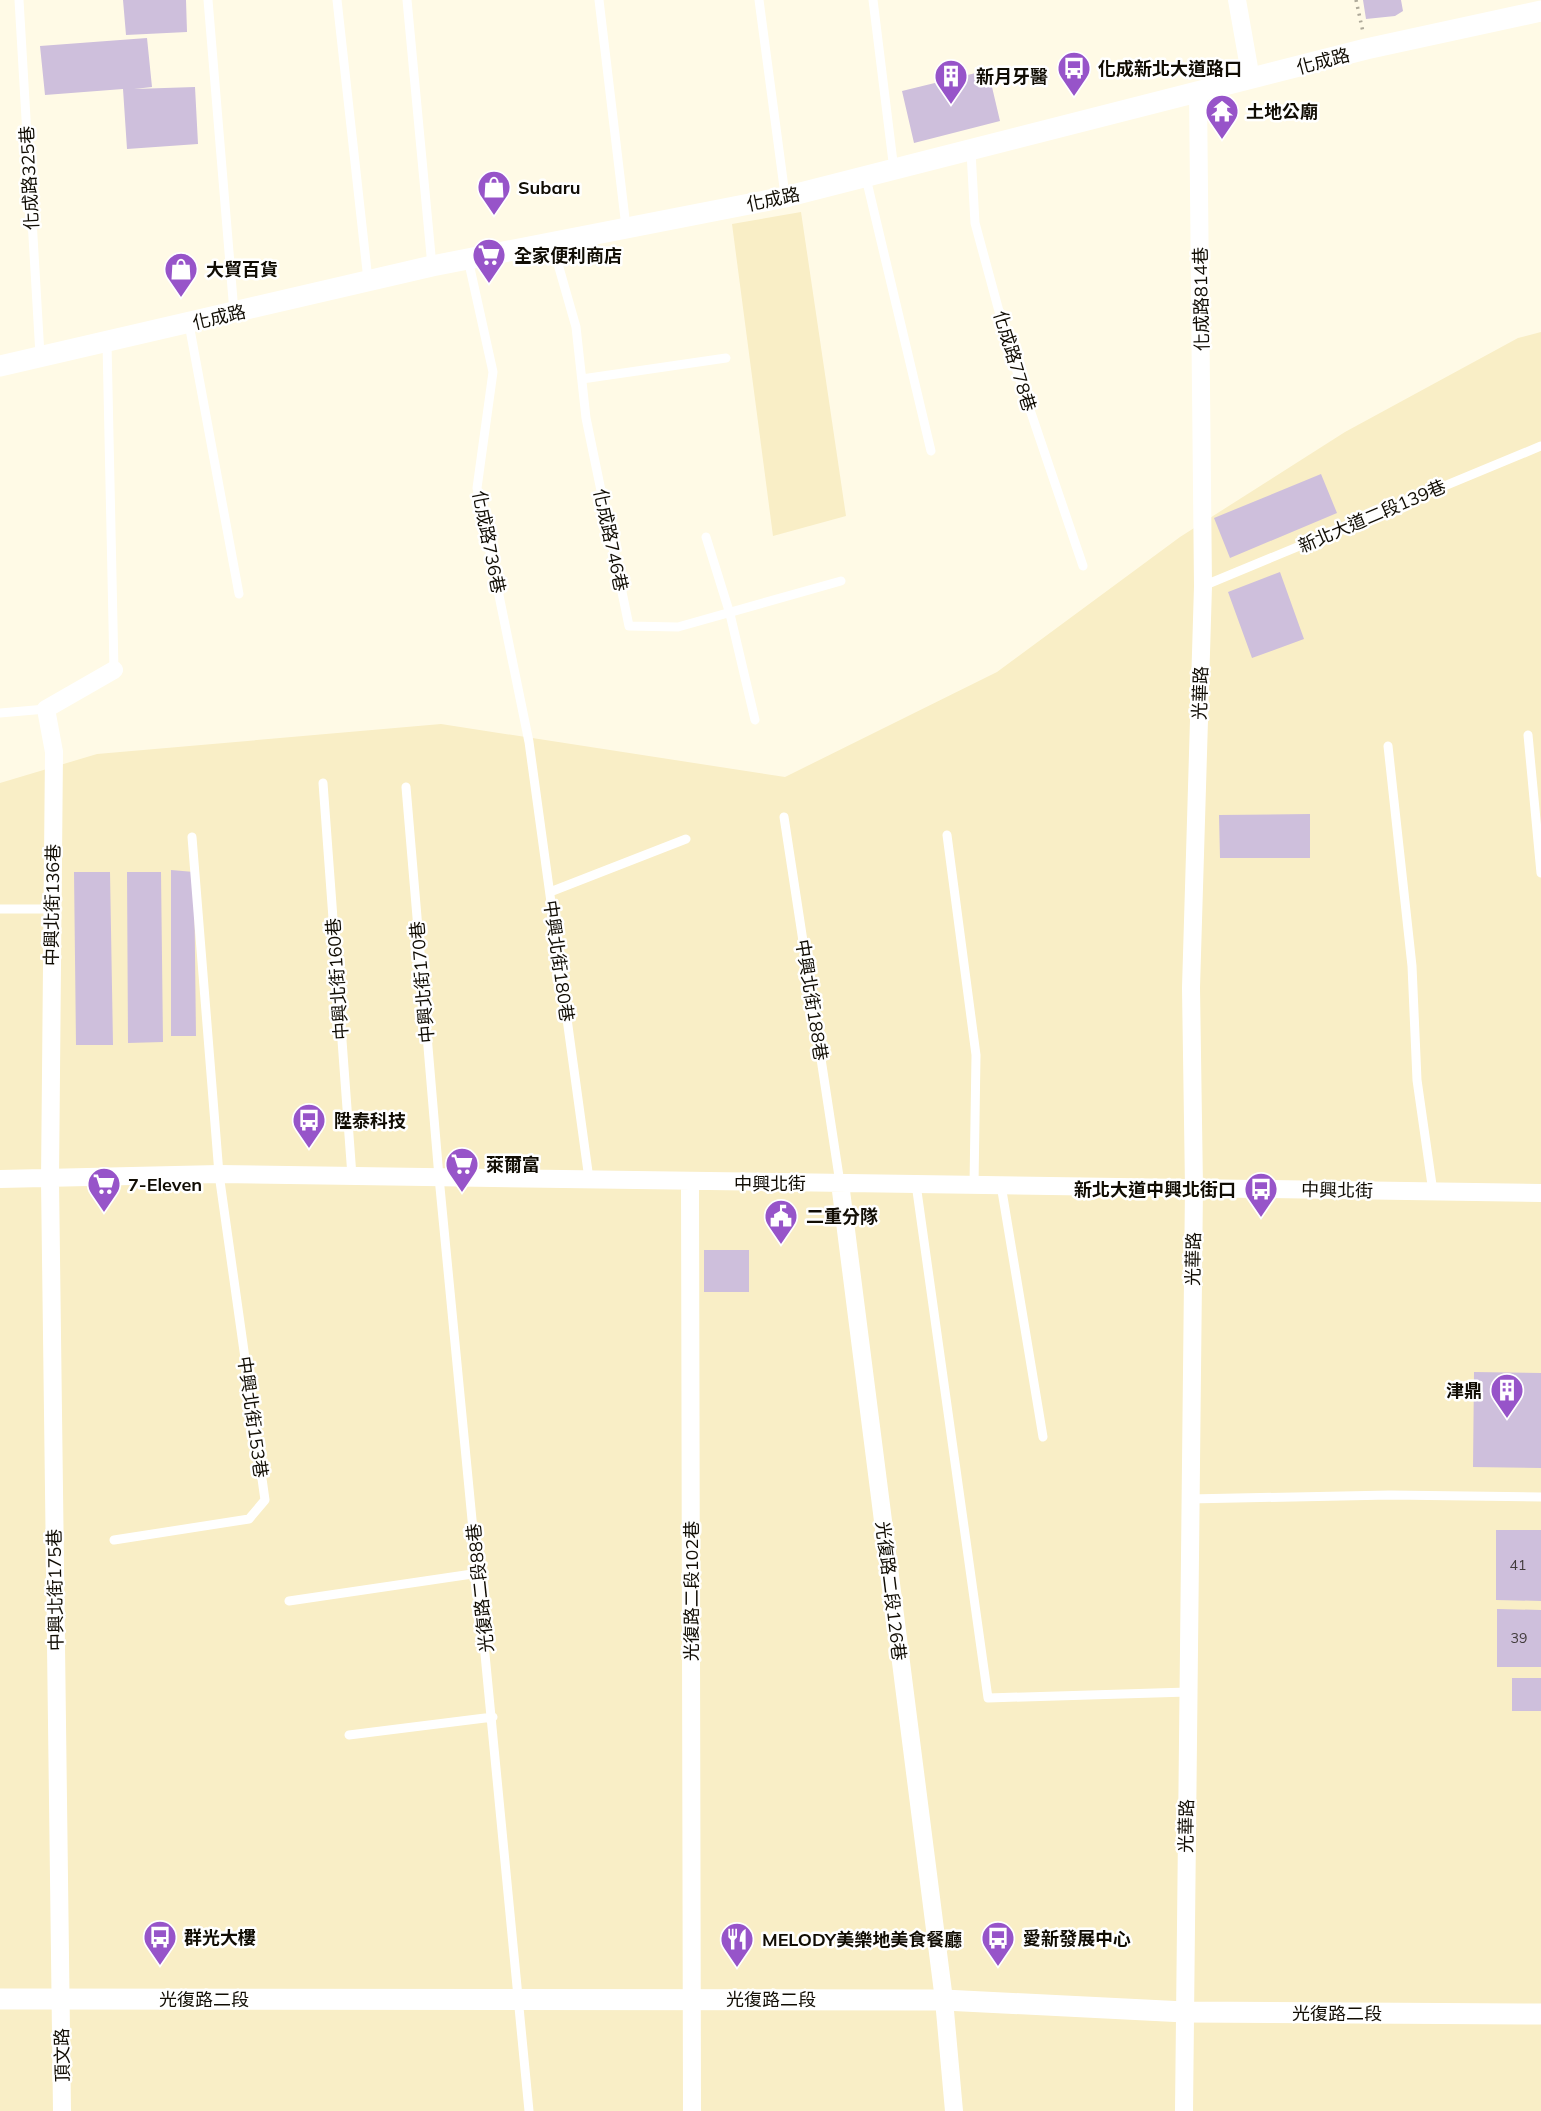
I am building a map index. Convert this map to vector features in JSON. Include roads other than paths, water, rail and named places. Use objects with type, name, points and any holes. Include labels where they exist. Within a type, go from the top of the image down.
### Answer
[{"type":"street","points":[[1237,0],[1251,79]]},
{"type":"street","name":"化成路","points":[[0,366],[468,258],[785,197],[894,172],[1366,49],[1541,11]]},
{"type":"street","name":"化成路814巷","points":[[1198,92],[1203,507]]},
{"type":"street","name":"光華路","points":[[1184,2111],[1194,1187],[1191,988],[1203,507]]},
{"type":"street","points":[[46,709],[114,670]]},
{"type":"street","name":"中興北街136巷","points":[[46,709],[54,751],[50,1180]]},
{"type":"street","name":"中興北街","points":[[0,1179],[50,1180],[219,1174],[690,1183],[1541,1193]]},
{"type":"street","name":"中興北街175巷","points":[[50,1180],[61,1999]]},
{"type":"street","name":"光復路二段102巷","points":[[690,1183],[692,2111]]},
{"type":"street","name":"光復路二段126巷","points":[[840,1183],[944,2000],[954,2111]]},
{"type":"street","name":"光復路二段","points":[[0,1999],[944,2000],[1185,2012],[1541,2014]]},
{"type":"street","name":"頂文路","points":[[61,1999],[62,2111]]},
{"type":"lane","name":"化成路325巷","points":[[19,0],[40,357]]},
{"type":"lane","points":[[208,0],[234,314]]},
{"type":"lane","points":[[337,0],[368,281]]},
{"type":"lane","points":[[407,0],[432,266]]},
{"type":"lane","points":[[599,0],[626,226]]},
{"type":"lane","points":[[759,0],[785,197]]},
{"type":"lane","points":[[873,0],[894,172]]},
{"type":"lane","name":"化成路778巷","points":[[971,152],[975,223],[1009,348],[1083,566]]},
{"type":"lane","points":[[866,178],[930,451]]},
{"type":"lane","name":"化成路746巷","points":[[551,241],[576,327],[586,418],[629,626],[678,627],[841,581]]},
{"type":"lane","name":"化成路736巷","points":[[468,258],[493,372],[477,488],[529,742]]},
{"type":"lane","points":[[189,324],[239,594]]},
{"type":"lane","points":[[107,341],[114,670]]},
{"type":"lane","points":[[582,379],[726,358]]},
{"type":"lane","name":"新北大道二段139巷","points":[[1203,586],[1541,446]]},
{"type":"lane","points":[[706,537],[730,614],[755,720]]},
{"type":"lane","points":[[0,713],[46,709]]},
{"type":"lane","points":[[1528,735],[1541,873]]},
{"type":"lane","name":"中興北街180巷","points":[[529,742],[589,1179]]},
{"type":"lane","points":[[1388,746],[1412,966],[1417,1080],[1433,1192]]},
{"type":"lane","name":"中興北街160巷","points":[[323,783],[352,1176]]},
{"type":"lane","name":"中興北街170巷","points":[[406,786],[439,1177]]},
{"type":"lane","name":"中興北街188巷","points":[[784,817],[840,1183]]},
{"type":"lane","points":[[947,835],[976,1055],[974,1185]]},
{"type":"lane","name":"中興北街153巷","points":[[114,1540],[249,1519],[265,1500],[219,1174],[192,837]]},
{"type":"lane","points":[[550,892],[686,839]]},
{"type":"lane","points":[[0,909],[52,909]]},
{"type":"lane","name":"光復路二段88巷","points":[[439,1177],[529,2111]]},
{"type":"lane","points":[[916,1184],[988,1698],[1188,1692]]},
{"type":"lane","points":[[1001,1185],[1043,1437]]},
{"type":"lane","points":[[1189,1499],[1390,1494],[1541,1497]]},
{"type":"lane","points":[[289,1601],[479,1573]]},
{"type":"lane","points":[[349,1735],[493,1717]]},
{"type":"place","name":"化成新北大道路口","points":[[1074,98]]},
{"type":"place","name":"新月牙醫","points":[[951,106]]},
{"type":"place","name":"土地公廟","points":[[1222,141]]},
{"type":"place","name":"Subaru","points":[[494,217]]},
{"type":"place","name":"全家便利商店","points":[[489,285]]},
{"type":"place","name":"大貿百貨","points":[[181,299]]},
{"type":"place","name":"陞泰科技","points":[[309,1150]]},
{"type":"place","name":"萊爾富","points":[[462,1194]]},
{"type":"place","name":"7-Eleven","points":[[104,1214]]},
{"type":"place","name":"新北大道中興北街口","points":[[1261,1219]]},
{"type":"place","name":"二重分隊","points":[[781,1246]]},
{"type":"place","name":"津鼎","points":[[1507,1420]]},
{"type":"place","name":"群光大樓","points":[[160,1967]]},
{"type":"place","name":"愛新發展中心","points":[[998,1968]]},
{"type":"place","name":"MELODY美樂地美食餐廳","points":[[737,1969]]}]
